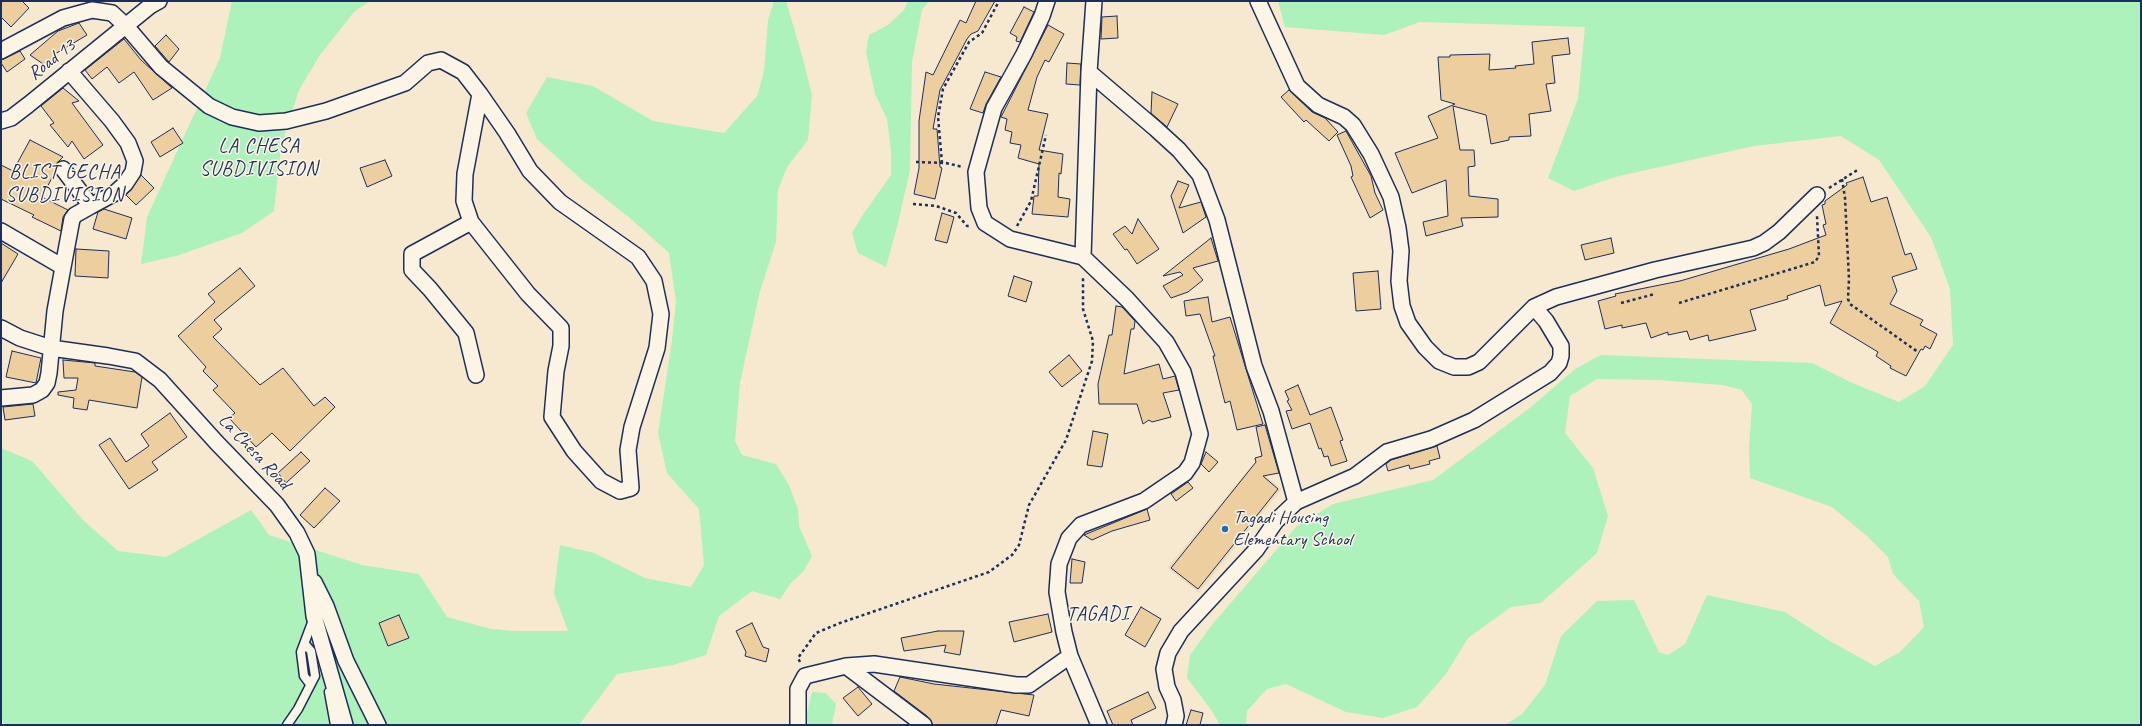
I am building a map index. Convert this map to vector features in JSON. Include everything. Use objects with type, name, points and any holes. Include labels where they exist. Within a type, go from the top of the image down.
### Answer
[{"type":"street","name":"Road 13","points":[[1,121],[11,118],[150,6],[159,1]]},
{"type":"street","points":[[1047,1],[1042,16],[1024,54],[994,108],[976,172],[978,208],[986,223],[1010,239],[1084,257],[1154,326],[1166,342],[1183,372],[1200,434],[1192,463],[1185,473],[1144,501],[1081,525],[1070,538],[1059,564],[1057,592],[1070,656],[1099,725]]},
{"type":"street","points":[[1084,257],[1089,72],[1094,1]]},
{"type":"street","points":[[1258,1],[1297,86],[1318,105],[1344,117],[1361,135],[1384,179],[1391,197],[1398,228],[1402,306],[1408,323],[1425,347],[1439,361],[1454,367],[1468,367],[1488,355],[1534,307],[1569,293],[1753,248],[1764,243],[1779,232],[1817,195]]},
{"type":"street","points":[[1,51],[63,18],[92,10],[112,13],[126,26],[160,67],[209,106],[232,117],[258,123],[286,121],[326,111],[404,83],[428,63],[441,60],[463,72],[480,94],[530,171],[560,202],[638,257],[654,281],[661,314],[659,335],[657,348],[632,427],[628,450],[631,488],[620,491],[602,481],[574,451],[552,417],[556,371],[561,346],[561,328],[528,294],[471,222],[464,201],[465,174],[480,94]]},
{"type":"street","points":[[1,398],[33,396],[42,390],[50,374],[51,348],[72,219],[75,215],[115,193],[125,184],[133,172],[136,161],[128,143],[116,126],[69,71]]},
{"type":"street","points":[[1089,72],[1116,92],[1179,150],[1200,175],[1218,220],[1254,366],[1271,411],[1296,502]]},
{"type":"street","points":[[63,169],[91,206]]},
{"type":"street","points":[[471,222],[412,254],[412,270],[430,289],[466,333],[476,375]]},
{"type":"street","points":[[1,231],[63,267]]},
{"type":"street","points":[[1174,725],[1176,716],[1173,700],[1167,687],[1164,669],[1168,653],[1181,631],[1256,550],[1276,521],[1296,502],[1354,476],[1387,452],[1431,439],[1474,420],[1550,373],[1558,363],[1561,356],[1561,346],[1546,321],[1534,307]]},
{"type":"street","name":"La Chesa Road","points":[[1,328],[20,338],[51,348],[135,361],[160,380],[217,443],[277,505],[297,533],[307,554],[314,616],[345,725]]},
{"type":"street","points":[[310,575],[326,606],[346,661],[378,725]]},
{"type":"street","points":[[798,725],[798,689],[805,676],[846,666],[874,664],[1016,685],[1029,684],[1036,681],[1070,656]]},
{"type":"street","points":[[846,666],[924,725]]},
{"type":"lane","points":[[310,684],[304,676],[301,652],[306,644],[314,616]]},
{"type":"lane","points":[[287,725],[298,709],[315,676],[310,651],[306,644]]},
{"type":"lane","points":[[323,645],[336,725]]},
{"type":"path","points":[[942,163],[938,117],[943,89],[969,42],[982,33],[999,1]]},
{"type":"path","points":[[1010,239],[1031,201],[1046,135]]},
{"type":"path","points":[[916,162],[957,165],[976,172]]},
{"type":"path","points":[[1679,303],[1815,262],[1819,256],[1817,195],[1859,168]]},
{"type":"path","points":[[1842,180],[1845,198],[1850,279],[1848,299],[1850,304],[1918,352]]},
{"type":"path","points":[[913,204],[936,206],[956,213],[967,226],[978,226],[986,223]]},
{"type":"path","points":[[805,676],[798,658],[816,634],[840,623],[989,572],[1012,555],[1019,545],[1029,505],[1066,440],[1092,361],[1093,342],[1083,308],[1084,257]]},
{"type":"path","points":[[1621,303],[1655,294]]},
{"type":"shaded area","name":"Tagadi Housing Elementary School","points":[[1252,465],[1282,489],[1199,593],[1167,568]]},
{"type":"green space","points":[[232,1],[370,1],[354,12],[320,55],[299,90],[281,146],[274,211],[242,233],[176,256],[141,264],[147,217],[220,58]]},
{"type":"green space","points":[[774,1],[786,1],[812,95],[808,140],[787,167],[778,190],[776,242],[760,291],[740,383],[735,441],[742,455],[776,464],[789,485],[798,509],[799,526],[812,556],[804,571],[791,583],[780,599],[752,591],[719,616],[706,655],[673,665],[617,674],[579,725],[6,725],[1,720],[1,448],[32,461],[83,520],[118,551],[166,557],[251,510],[269,535],[362,565],[419,574],[447,617],[491,629],[515,631],[568,631],[554,593],[560,545],[594,553],[645,578],[691,587],[704,565],[699,509],[667,473],[658,433],[672,340],[676,301],[669,253],[631,219],[582,180],[537,139],[526,113],[547,77],[593,86],[653,121],[724,133],[757,96],[764,72],[768,20]]},
{"type":"green space","points":[[908,1],[929,1],[922,10],[912,62],[910,170],[886,267],[858,253],[852,233],[891,175],[891,151],[887,119],[875,94],[866,52],[869,35],[888,25],[904,10]]},
{"type":"green space","points":[[1278,1],[2141,1],[2141,725],[1505,725],[1522,714],[1545,685],[1561,636],[1597,601],[1634,600],[1659,652],[1668,655],[1685,644],[1707,595],[1785,612],[1828,640],[1875,666],[1900,652],[1924,627],[1919,601],[1893,574],[1888,557],[1867,536],[1832,507],[1750,478],[1749,448],[1752,404],[1742,390],[1722,385],[1659,380],[1597,379],[1570,396],[1565,433],[1593,468],[1608,516],[1597,553],[1541,603],[1511,607],[1468,638],[1446,674],[1417,707],[1383,718],[1346,712],[1286,684],[1267,689],[1247,711],[1246,725],[1220,725],[1212,711],[1187,678],[1190,655],[1211,626],[1296,527],[1333,504],[1433,480],[1531,407],[1575,369],[1601,355],[1812,363],[1850,382],[1899,402],[1925,386],[1953,345],[1950,289],[1931,237],[1879,160],[1841,136],[1754,146],[1615,177],[1574,191],[1548,178],[1578,99],[1585,27],[1420,22],[1384,35],[1285,27]]},
{"type":"green space","points":[[812,692],[826,693],[836,704],[832,725],[804,725]]},
{"type":"building","points":[[1,1],[22,1],[29,8],[11,27],[1,17]]},
{"type":"building","points":[[976,1],[995,1],[978,31],[971,34],[967,39],[940,90],[933,129],[937,129],[940,167],[942,168],[935,199],[914,194],[919,168],[919,121],[926,72],[933,75],[960,20],[966,23]]},
{"type":"building","points":[[1024,7],[1034,12],[1020,42],[1016,41],[1017,37],[1010,33]]},
{"type":"building","points":[[1117,16],[1118,38],[1101,39],[1102,17]]},
{"type":"building","points":[[79,23],[87,35],[55,54],[49,68],[30,55],[58,31]]},
{"type":"building","points":[[1048,25],[1064,34],[1049,62],[1045,60],[1037,77],[1028,110],[1048,114],[1039,150],[1063,154],[1061,174],[1059,173],[1058,197],[1070,199],[1068,217],[1032,214],[1034,196],[1038,196],[1039,164],[1018,158],[1021,145],[1010,143],[1012,132],[1005,130],[1007,119],[1001,117]]},
{"type":"building","points":[[166,35],[179,49],[169,62],[155,46]]},
{"type":"building","points":[[1568,38],[1570,54],[1552,56],[1555,83],[1546,84],[1551,111],[1529,114],[1531,136],[1509,137],[1509,140],[1491,144],[1486,115],[1453,106],[1460,150],[1474,150],[1475,166],[1468,167],[1469,196],[1498,199],[1498,217],[1461,218],[1463,226],[1426,236],[1423,222],[1448,216],[1446,180],[1412,193],[1395,153],[1438,138],[1428,116],[1455,104],[1441,100],[1438,57],[1450,57],[1450,55],[1490,54],[1489,70],[1516,68],[1515,66],[1534,64],[1532,42]]},
{"type":"building","points":[[124,39],[141,60],[172,88],[153,100],[134,72],[119,83],[107,67],[92,79],[85,70]]},
{"type":"building","points":[[20,51],[25,59],[7,72],[1,63],[1,60]]},
{"type":"building","points":[[1067,63],[1081,64],[1080,85],[1066,84]]},
{"type":"building","points":[[985,72],[1001,77],[986,104],[983,113],[970,109]]},
{"type":"building","points":[[63,88],[79,101],[72,103],[103,145],[84,159],[72,141],[68,147],[50,125],[54,123],[41,106]]},
{"type":"building","points":[[1289,90],[1312,112],[1325,118],[1338,132],[1329,141],[1306,120],[1304,122],[1281,97]]},
{"type":"building","points":[[1152,92],[1178,104],[1167,127],[1151,113]]},
{"type":"building","points":[[173,128],[183,143],[160,157],[151,142]]},
{"type":"building","points":[[1346,131],[1371,176],[1375,193],[1383,210],[1370,218],[1351,177],[1353,176],[1351,166],[1337,135]]},
{"type":"building","points":[[30,140],[63,157],[55,165],[55,172],[42,197],[68,210],[63,217],[61,231],[32,217],[34,215],[1,199],[1,165],[13,171]]},
{"type":"building","points":[[385,160],[392,176],[367,187],[360,168]]},
{"type":"building","points":[[141,175],[154,188],[136,205],[126,195]]},
{"type":"building","points":[[1863,177],[1871,202],[1887,197],[1905,255],[1911,253],[1917,269],[1892,277],[1897,291],[1890,304],[1923,320],[1920,325],[1937,334],[1930,349],[1925,346],[1923,350],[1921,349],[1906,376],[1890,368],[1891,366],[1876,356],[1878,352],[1830,323],[1842,301],[1825,306],[1820,285],[1787,296],[1788,299],[1750,310],[1756,330],[1709,341],[1708,335],[1690,340],[1687,331],[1668,335],[1668,332],[1651,338],[1646,323],[1622,328],[1622,325],[1605,329],[1598,301],[1616,296],[1615,294],[1680,281],[1789,249],[1826,235],[1823,225],[1826,224],[1822,205],[1825,204],[1825,201],[1847,185],[1846,183]]},
{"type":"building","points":[[1178,181],[1189,185],[1179,208],[1201,202],[1206,217],[1183,233],[1171,196]]},
{"type":"building","points":[[104,209],[132,218],[126,239],[93,229],[98,212]]},
{"type":"building","points":[[942,213],[954,217],[947,243],[935,240]]},
{"type":"building","points":[[1138,219],[1159,249],[1137,264],[1127,249],[1125,250],[1113,234],[1125,226],[1132,234]]},
{"type":"building","points":[[1211,238],[1218,261],[1193,268],[1203,280],[1188,292],[1171,298],[1163,286],[1183,275],[1180,272],[1163,276]]},
{"type":"building","points":[[1611,238],[1614,253],[1585,260],[1581,245]]},
{"type":"building","points":[[1,243],[18,254],[1,283]]},
{"type":"building","points":[[76,249],[109,251],[108,278],[75,276]]},
{"type":"building","points":[[240,268],[255,286],[214,320],[222,329],[213,337],[260,385],[283,368],[314,406],[325,397],[335,407],[290,451],[272,433],[256,447],[229,418],[235,413],[213,390],[218,386],[203,371],[206,367],[178,336],[215,302],[208,294]]},
{"type":"building","points":[[1378,271],[1381,309],[1356,311],[1353,273]]},
{"type":"building","points":[[1014,276],[1032,282],[1026,302],[1008,296]]},
{"type":"building","points":[[1208,297],[1212,322],[1230,317],[1263,424],[1237,430],[1230,401],[1225,403],[1213,356],[1215,356],[1200,314],[1186,316],[1184,301]]},
{"type":"building","points":[[1116,306],[1122,307],[1135,321],[1134,329],[1131,329],[1124,374],[1159,364],[1163,379],[1175,376],[1179,390],[1163,393],[1171,417],[1152,422],[1149,420],[1143,424],[1137,404],[1099,404],[1098,384],[1109,335],[1112,335]]},
{"type":"building","points":[[12,351],[41,358],[36,383],[6,377]]},
{"type":"building","points":[[1069,355],[1082,371],[1062,387],[1049,372]]},
{"type":"building","points":[[63,360],[95,363],[95,366],[135,372],[142,377],[137,408],[89,400],[87,410],[73,408],[74,398],[58,395],[58,392],[76,390],[78,378],[64,378]]},
{"type":"building","points":[[1298,385],[1310,415],[1331,407],[1343,440],[1340,441],[1347,461],[1331,466],[1328,456],[1324,457],[1321,448],[1319,449],[1310,423],[1292,429],[1286,411],[1292,410],[1287,401],[1289,400],[1285,391]]},
{"type":"building","points":[[33,404],[35,416],[5,420],[3,407]]},
{"type":"building","points":[[170,413],[187,437],[152,462],[158,470],[129,489],[99,445],[110,438],[126,462],[149,446],[141,434]]},
{"type":"building","name":"Tagadi Housing Elementary School","points":[[1265,425],[1279,473],[1263,476],[1278,489],[1198,589],[1171,568],[1256,462],[1255,458],[1262,456],[1256,427]]},
{"type":"building","points":[[1093,431],[1108,434],[1102,467],[1087,465]]},
{"type":"building","points":[[1437,446],[1440,458],[1429,461],[1430,464],[1410,469],[1409,465],[1388,471],[1386,464],[1391,460]]},
{"type":"building","points":[[301,452],[310,461],[286,483],[278,473]]},
{"type":"building","points":[[1206,452],[1218,462],[1209,472],[1201,464]]},
{"type":"building","points":[[1188,482],[1193,488],[1176,501],[1171,494]]},
{"type":"building","points":[[325,488],[340,501],[314,528],[300,515]]},
{"type":"building","points":[[1147,509],[1150,520],[1112,531],[1092,540],[1084,535]]},
{"type":"building","points":[[1072,559],[1085,562],[1082,583],[1070,583]]},
{"type":"building","points":[[1141,607],[1161,619],[1145,647],[1125,635]]},
{"type":"building","points":[[1048,614],[1052,632],[1014,642],[1009,622]]},
{"type":"building","points":[[399,615],[409,638],[388,646],[379,623]]},
{"type":"building","points":[[752,623],[763,647],[769,649],[766,662],[745,656],[746,652],[736,631]]},
{"type":"building","points":[[938,631],[964,631],[960,655],[944,652],[946,645],[904,651],[901,638]]},
{"type":"building","points":[[900,677],[934,684],[1034,695],[1029,716],[1001,710],[996,725],[933,725],[927,716],[894,691]]},
{"type":"building","points":[[858,687],[872,704],[858,716],[843,698]]},
{"type":"building","points":[[1148,692],[1156,708],[1131,720],[1133,725],[1113,725],[1107,711]]},
{"type":"building","points":[[1191,710],[1203,713],[1200,725],[1186,725]]},
{"type":"place","name":"Tagadi Housing Elementary School","points":[[1225,529]]},
{"type":"district","name":"LA CHESA SUBDIVISION","points":[[259,158]]},
{"type":"district","name":"BLIST GECHA SUBDIVISION","points":[[65,184]]},
{"type":"district","name":"TAGADI","points":[[1098,615]]}]
